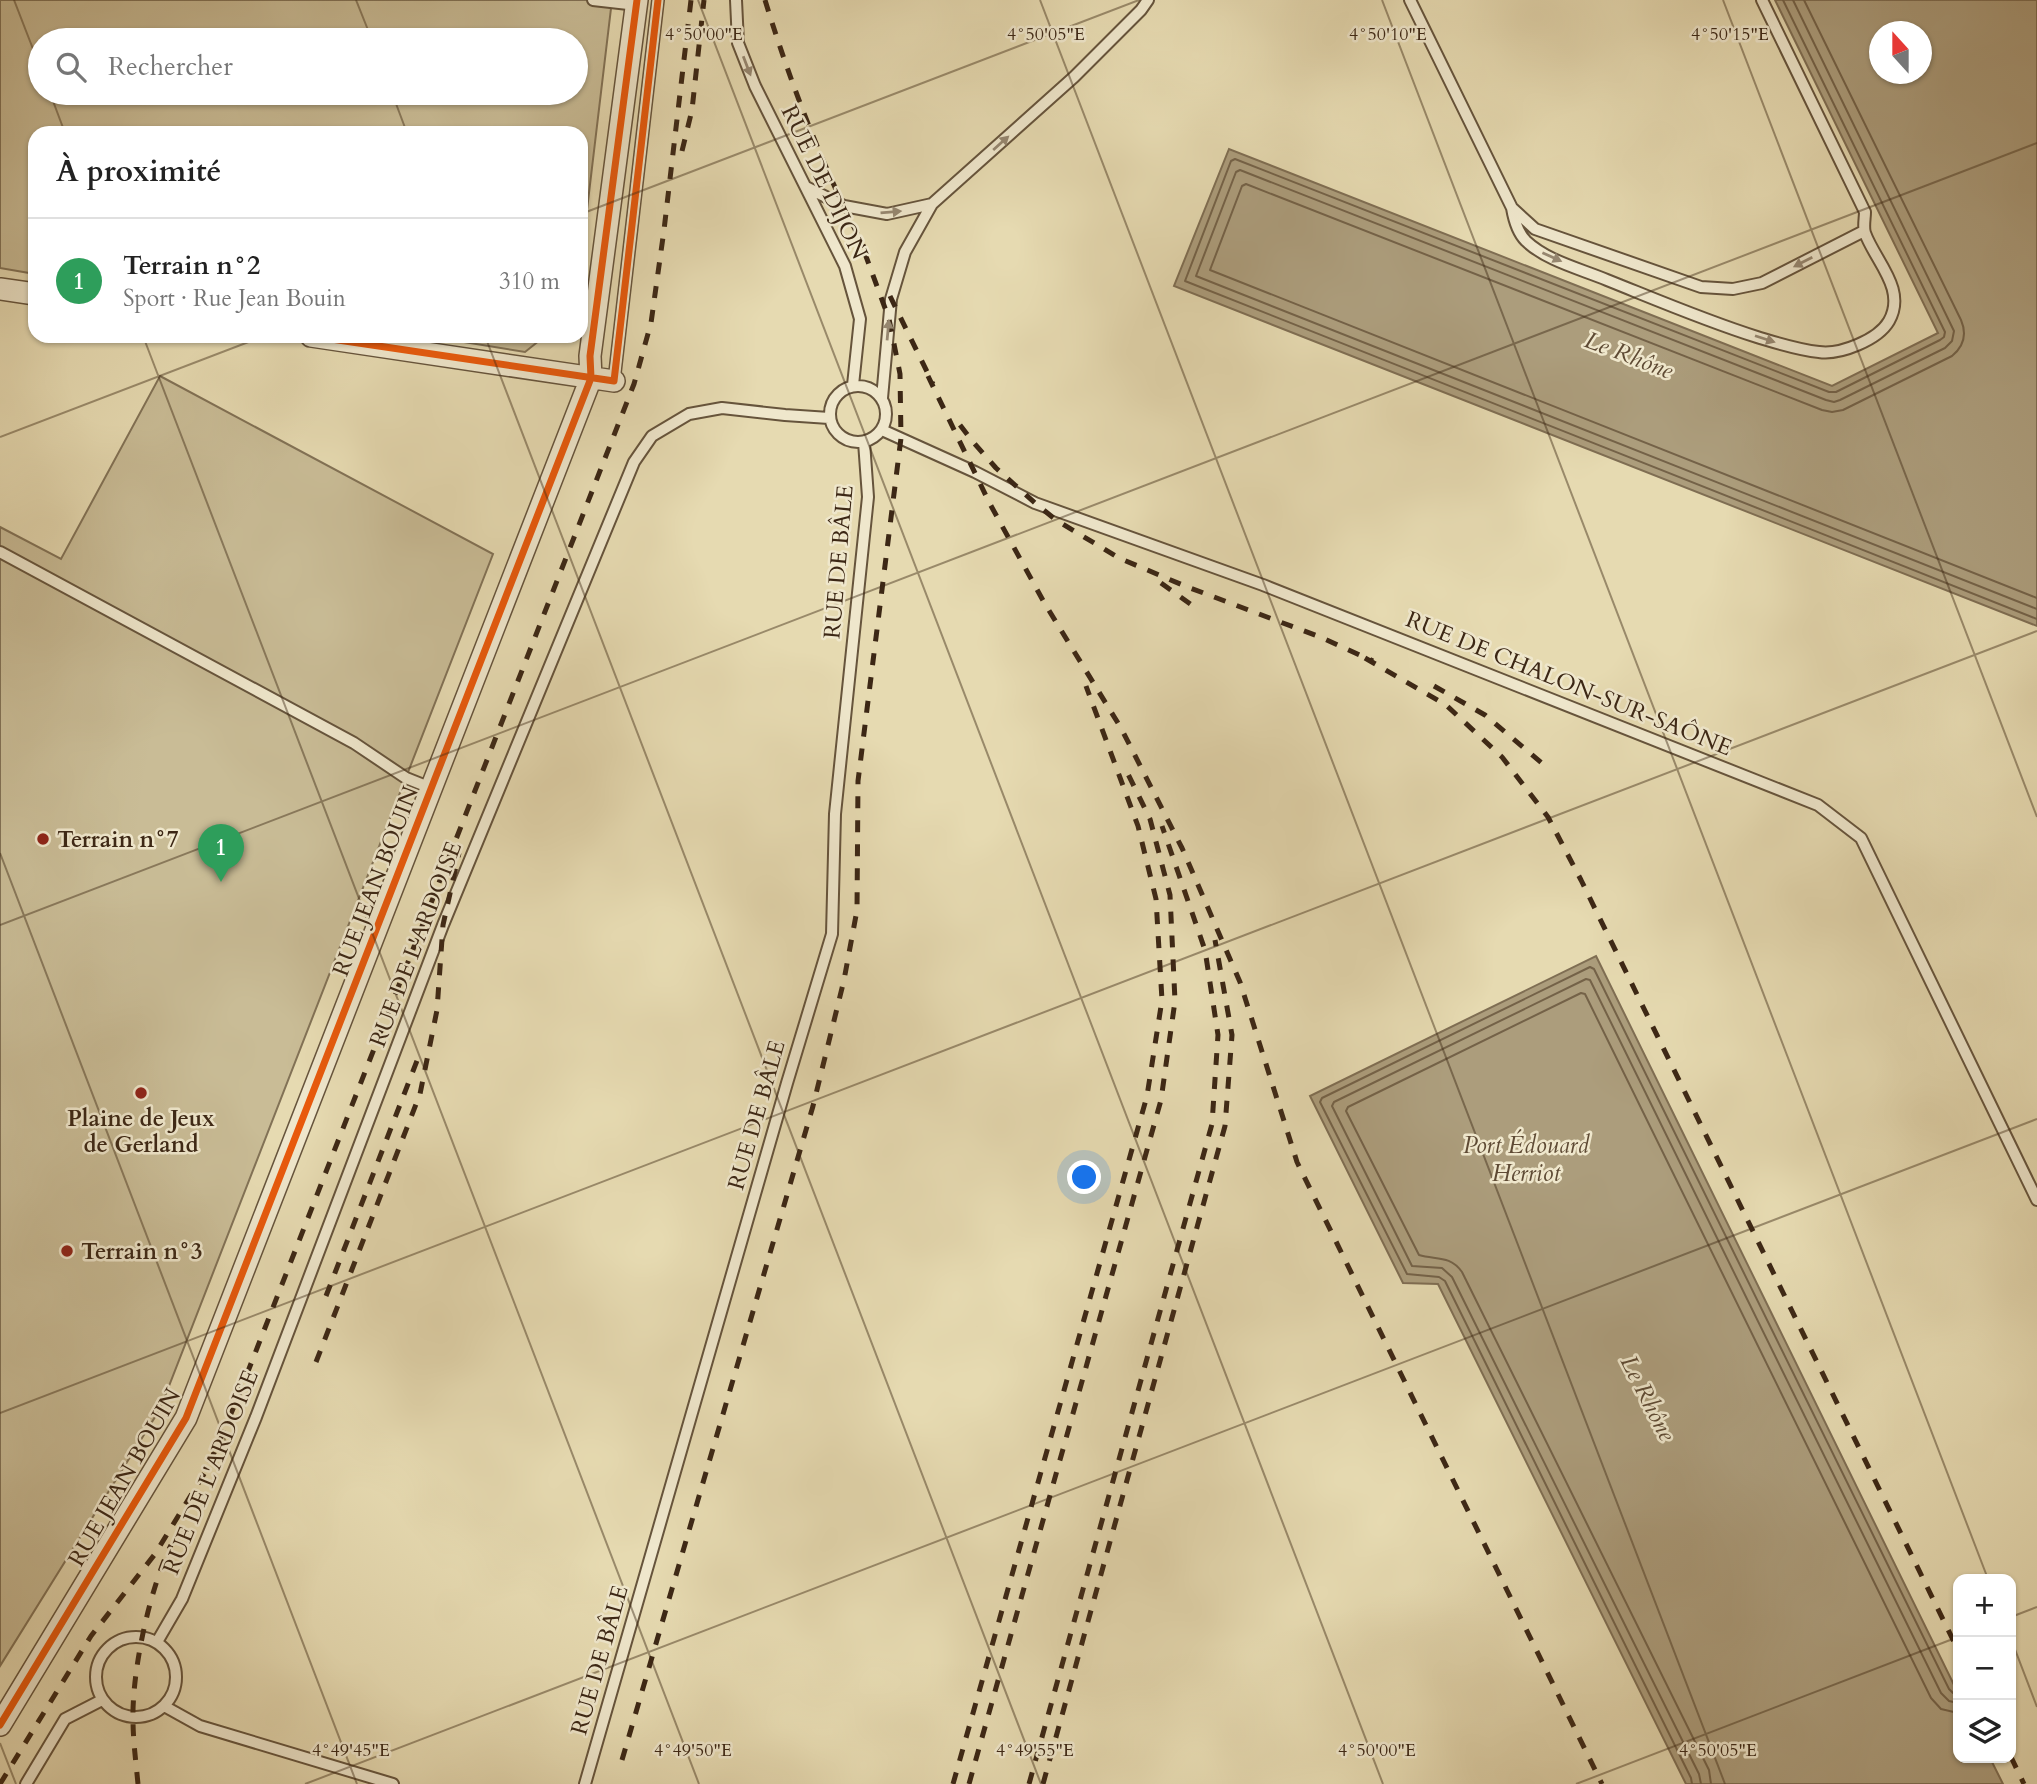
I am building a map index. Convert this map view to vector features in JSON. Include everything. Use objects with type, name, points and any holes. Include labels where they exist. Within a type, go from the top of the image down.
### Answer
[{"type":"street","name":"RUE JEAN BOUIN","points":[[0,1725],[186,1418],[591,378],[590,356],[644,2]]},
{"type":"street","points":[[0,289],[28,293]]},
{"type":"street","points":[[358,343],[614,381]]},
{"type":"lane","points":[[593,0],[644,2],[614,381]]},
{"type":"lane","name":"RUE DE DIJON","points":[[736,0],[738,43],[755,86],[845,266],[860,318],[853,385]]},
{"type":"lane","points":[[882,398],[869,387],[853,385],[837,393],[829,409],[832,427],[838,434],[854,442],[864,442],[877,435],[881,429],[886,414],[882,398],[891,299],[905,252],[932,204],[1074,77],[1148,0]]},
{"type":"lane","points":[[1410,0],[1512,208],[1514,222],[1525,240],[1545,254],[1717,323],[1788,346],[1822,353],[1846,349],[1873,337],[1888,322],[1895,306],[1891,279],[1864,231],[1865,212],[1762,0]]},
{"type":"lane","points":[[806,187],[844,206],[887,214],[932,204]]},
{"type":"lane","points":[[1512,208],[1535,229],[1701,287],[1733,289],[1762,283],[1864,231]]},
{"type":"lane","name":"RUE DE L'ARDOISE","points":[[157,1642],[182,1599],[256,1417],[443,925],[634,462],[652,436],[689,414],[722,408],[830,418]]},
{"type":"lane","name":"RUE DE CHALON-SUR-SAÔNE","points":[[881,429],[1035,503],[1263,585],[1818,804],[1861,838],[2037,1200]]},
{"type":"lane","name":"RUE DE BÂLE","points":[[585,1784],[832,934],[835,814],[868,497],[864,442]]},
{"type":"lane","points":[[0,552],[354,743],[406,778],[431,788]]},
{"type":"lane","points":[[129,1636],[143,1636],[157,1642],[173,1660],[177,1672],[172,1696],[155,1713],[133,1717],[110,1709],[102,1700],[95,1674],[98,1661],[106,1649],[129,1636]]},
{"type":"lane","points":[[26,1784],[65,1719],[102,1700]]},
{"type":"lane","points":[[164,1706],[200,1726],[393,1784]]},
{"type":"shaded area","points":[[0,0],[612,0],[588,201],[588,126],[28,126],[28,273],[0,268]]},
{"type":"shaded area","points":[[470,343],[536,343],[525,352]]},
{"type":"shaded area","name":"Plaine de Jeux de Gerland","points":[[160,376],[493,554],[160,1409],[0,1666],[0,527],[61,559]]},
{"type":"water","name":"Le Rhône","points":[[1775,0],[2037,0],[2037,626],[1174,286],[1229,149],[1832,386],[1938,333]]},
{"type":"water","name":"Port Édouard Herriot","points":[[1596,956],[1953,1683],[1953,1763],[1992,1763],[2003,1784],[1686,1784],[1438,1284],[1403,1283],[1310,1096]]},
{"type":"railway","points":[[0,1784],[91,1636],[155,1554],[207,1469],[236,1402],[634,384],[651,323],[691,0]]},
{"type":"railway","points":[[682,151],[692,110],[704,0]]},
{"type":"railway","points":[[765,0],[809,126],[864,247]]},
{"type":"railway","points":[[622,1760],[813,1106],[844,980],[857,910],[858,781],[901,438],[900,374],[889,319],[860,240]]},
{"type":"railway","points":[[890,296],[933,384]]},
{"type":"railway","points":[[928,376],[990,504],[1045,604],[1121,728],[1182,848],[1240,982],[1297,1162],[1602,1784]]},
{"type":"railway","points":[[960,425],[996,468],[1035,503],[1056,520],[1119,558],[1320,637],[1373,661]]},
{"type":"railway","points":[[1161,583],[1196,608]]},
{"type":"railway","points":[[1365,658],[1446,705],[1502,757],[1548,817],[1953,1640]]},
{"type":"railway","points":[[953,1784],[1147,1096],[1162,1000],[1156,899],[1138,826],[1086,686]]},
{"type":"railway","points":[[1434,686],[1485,715],[1543,764]]},
{"type":"railway","points":[[969,1784],[1161,1100],[1175,1001],[1170,895],[1150,819],[1128,774]]},
{"type":"railway","points":[[1029,1784],[1212,1124],[1218,1035],[1205,950],[1162,826]]},
{"type":"railway","points":[[316,1362],[420,1094],[437,1010],[443,925],[459,853]]},
{"type":"railway","points":[[1043,1784],[1225,1126],[1232,1035],[1215,940]]},
{"type":"railway","points":[[326,1296],[420,1053]]},
{"type":"railway","points":[[138,1784],[133,1699],[139,1654],[149,1606],[171,1545]]},
{"type":"railway","points":[[2014,1763],[2024,1784]]},
{"type":"cycle path","points":[[0,1725],[186,1418],[591,378],[590,356],[637,0]]},
{"type":"cycle path","points":[[358,343],[614,381],[658,0]]},
{"type":"place","name":"Terrain n°7","points":[[43,839]]},
{"type":"place","name":"Terrain n°2","points":[[221,882]]},
{"type":"place","name":"Plaine de Jeux de Gerland","points":[[141,1093]]},
{"type":"place","name":"Terrain n°3","points":[[67,1251]]}]
